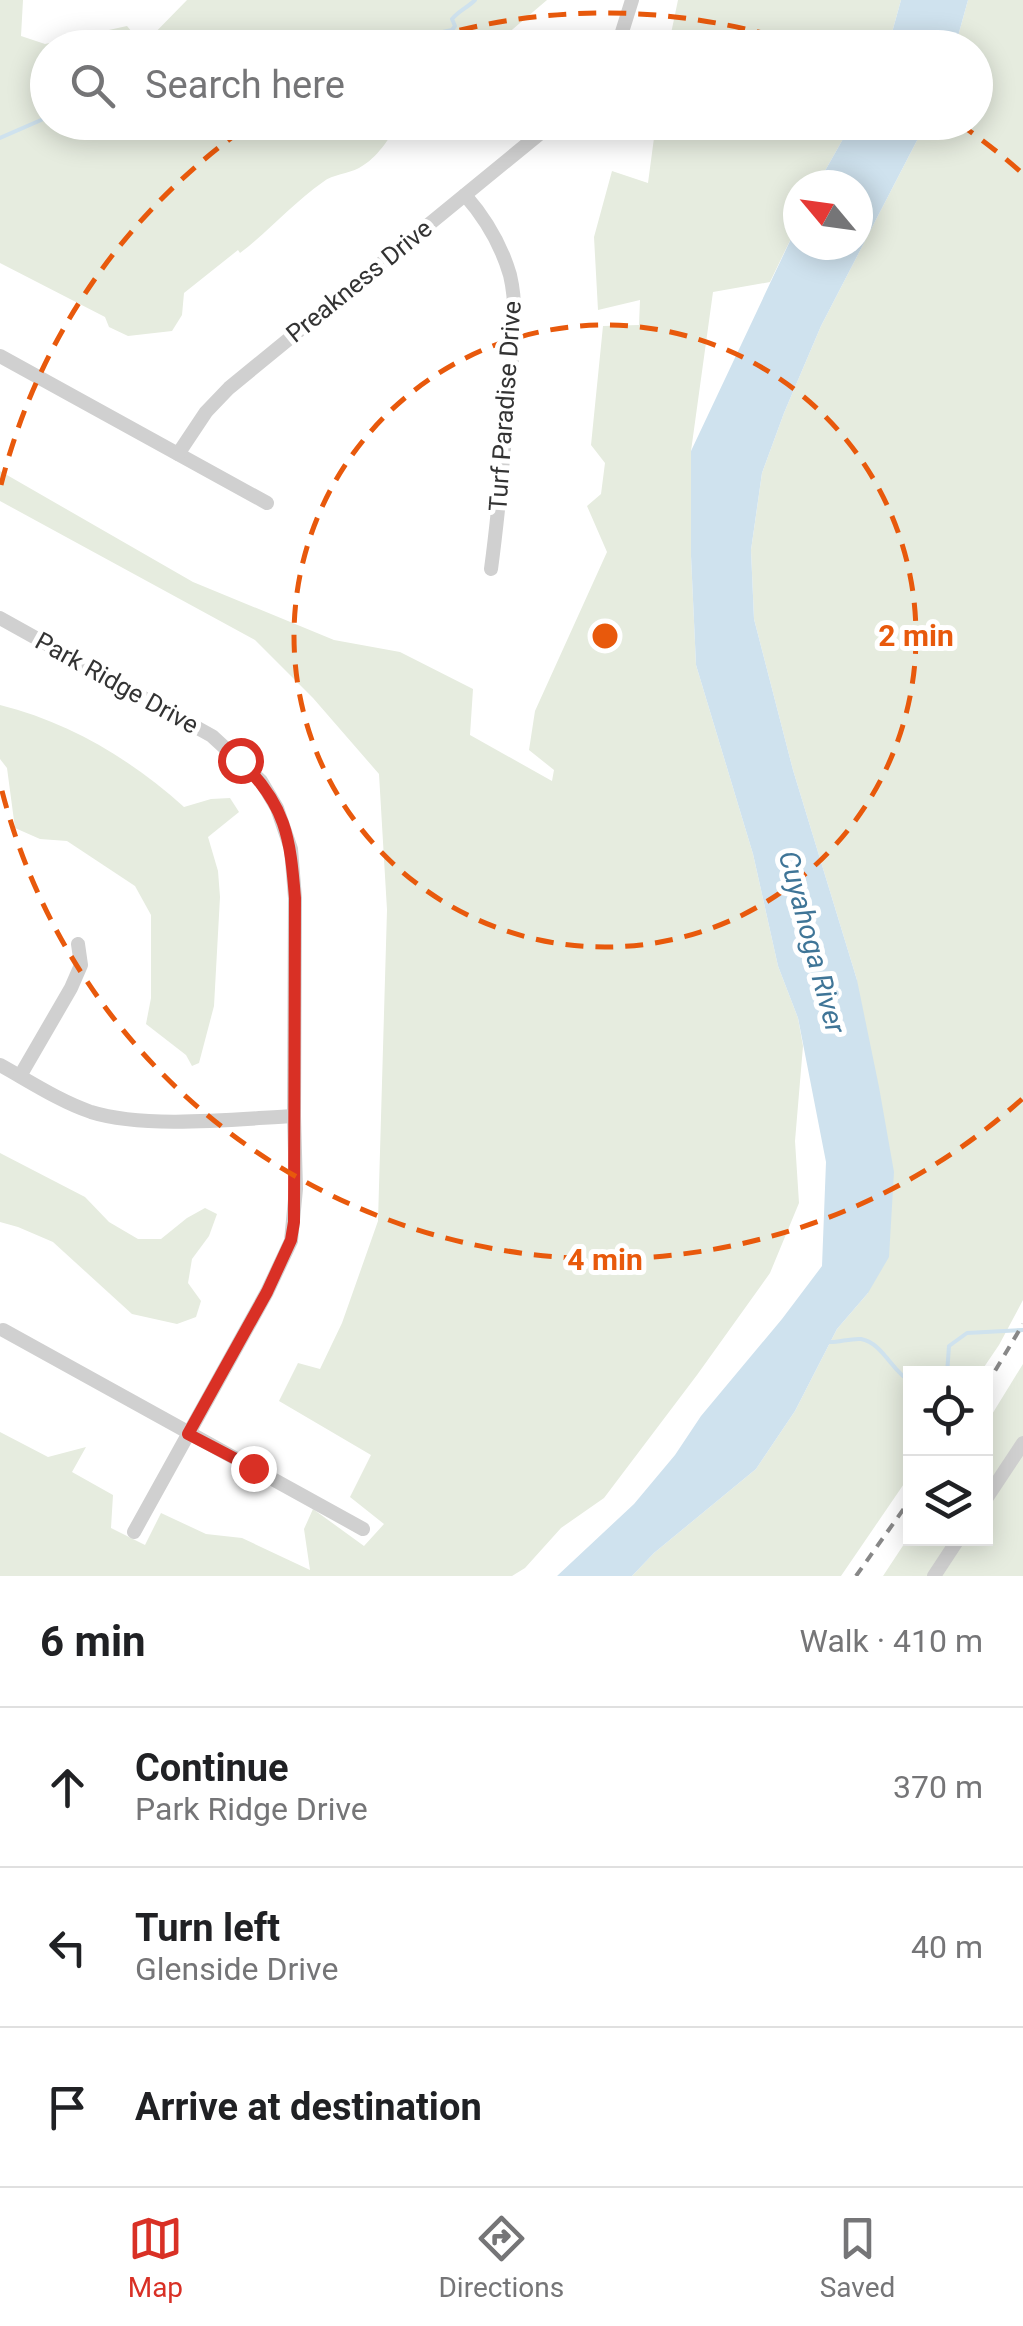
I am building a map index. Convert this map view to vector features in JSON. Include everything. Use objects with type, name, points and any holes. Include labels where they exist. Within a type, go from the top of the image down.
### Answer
[{"type":"street","points":[[623,30],[632,0]]},
{"type":"street","name":"Preakness Drive","points":[[178,454],[206,412],[229,388],[532,140]]},
{"type":"street","name":"Turf Paradise Drive","points":[[465,195],[500,246],[514,298],[491,569]]},
{"type":"street","points":[[0,356],[267,503]]},
{"type":"street","name":"Park Ridge Drive","points":[[0,618],[212,736],[261,781],[286,828],[292,849],[296,1189],[291,1240],[267,1292],[134,1532]]},
{"type":"street","points":[[20,1076],[70,988],[80,965],[78,944]]},
{"type":"street","points":[[0,1065],[70,1103],[109,1116],[206,1120],[294,1116]]},
{"type":"street","points":[[3,1330],[363,1530]]},
{"type":"street","points":[[993,1488],[1023,1443]]},
{"type":"street","points":[[934,1576],[954,1546]]},
{"type":"shaded area","points":[[0,0],[23,0],[21,36],[30,39],[30,140],[387,140],[366,164],[323,182],[240,253],[238,250],[184,293],[182,315],[172,331],[128,336],[109,327],[105,317],[0,263]]},
{"type":"shaded area","points":[[187,0],[547,0],[512,30],[158,30]]},
{"type":"shaded area","points":[[678,0],[901,0],[893,30],[672,30]]},
{"type":"shaded area","points":[[968,0],[1023,0],[1023,1300],[985,1366],[903,1366],[903,1485],[841,1576],[632,1576],[654,1553],[756,1469],[795,1411],[837,1329],[868,1293],[857,980],[793,770],[754,619],[751,550],[762,473],[784,413],[821,326],[855,260],[873,260],[873,225],[917,140],[993,140],[993,30],[960,30]]},
{"type":"shaded area","points":[[654,140],[842,140],[825,170],[783,170],[783,255],[770,282],[713,292],[691,451],[696,665],[753,854],[778,966],[798,1018],[803,1046],[795,1141],[799,1203],[770,1273],[604,1498],[561,1528],[525,1568],[512,1576],[0,1576],[0,1432],[48,1457],[86,1447],[72,1472],[113,1495],[111,1528],[145,1545],[161,1513],[206,1534],[242,1538],[310,1570],[304,1529],[313,1509],[364,1546],[384,1524],[350,1497],[371,1455],[279,1401],[298,1363],[320,1369],[342,1323],[378,1221],[387,910],[379,774],[313,698],[255,640],[0,501],[0,471],[193,582],[334,640],[400,652],[473,689],[470,735],[552,781],[554,770],[529,750],[535,711],[607,552],[587,506],[601,494],[605,463],[591,445],[603,326],[639,325],[640,300],[598,310],[594,237],[612,171],[648,183]]},
{"type":"shaded area","points":[[0,705],[75,732],[143,774],[184,807],[230,798],[239,812],[208,837],[218,871],[220,897],[214,1006],[199,1063],[192,1066],[186,1055],[146,1024],[151,998],[151,915],[135,886],[67,841],[40,839],[15,828],[7,768],[0,759]]},
{"type":"shaded area","points":[[0,1153],[85,1197],[109,1222],[138,1239],[161,1239],[205,1208],[217,1214],[209,1236],[192,1259],[188,1283],[201,1301],[196,1317],[177,1324],[132,1314],[53,1242],[0,1222]]},
{"type":"shaded area","points":[[1023,1364],[1023,1576],[883,1576],[903,1546],[993,1546],[993,1413]]},
{"type":"water","points":[[901,0],[968,0],[960,30],[893,30]]},
{"type":"water","points":[[842,140],[917,140],[873,225],[873,170],[825,170]]},
{"type":"water","name":"Cuyahoga River","points":[[783,256],[783,260],[855,260],[821,326],[762,473],[751,550],[754,619],[793,770],[857,980],[879,1087],[894,1172],[889,1257],[868,1293],[837,1329],[795,1411],[756,1469],[654,1553],[632,1576],[557,1576],[634,1504],[822,1266],[826,1162],[798,1018],[778,966],[753,854],[696,665],[691,451]]},
{"type":"waterway","points":[[452,30],[452,19],[475,0]]},
{"type":"waterway","points":[[0,138],[30,125]]},
{"type":"waterway","points":[[948,1366],[949,1346],[967,1333],[1023,1330]]},
{"type":"waterway","points":[[828,1342],[869,1342],[903,1375]]},
{"type":"railway","points":[[993,1374],[1023,1324]]},
{"type":"railway","points":[[856,1576],[903,1510]]},
{"type":"route","points":[[240,760],[261,781],[277,808],[292,849],[294,1222],[282,1262],[188,1434],[253,1468]]}]
